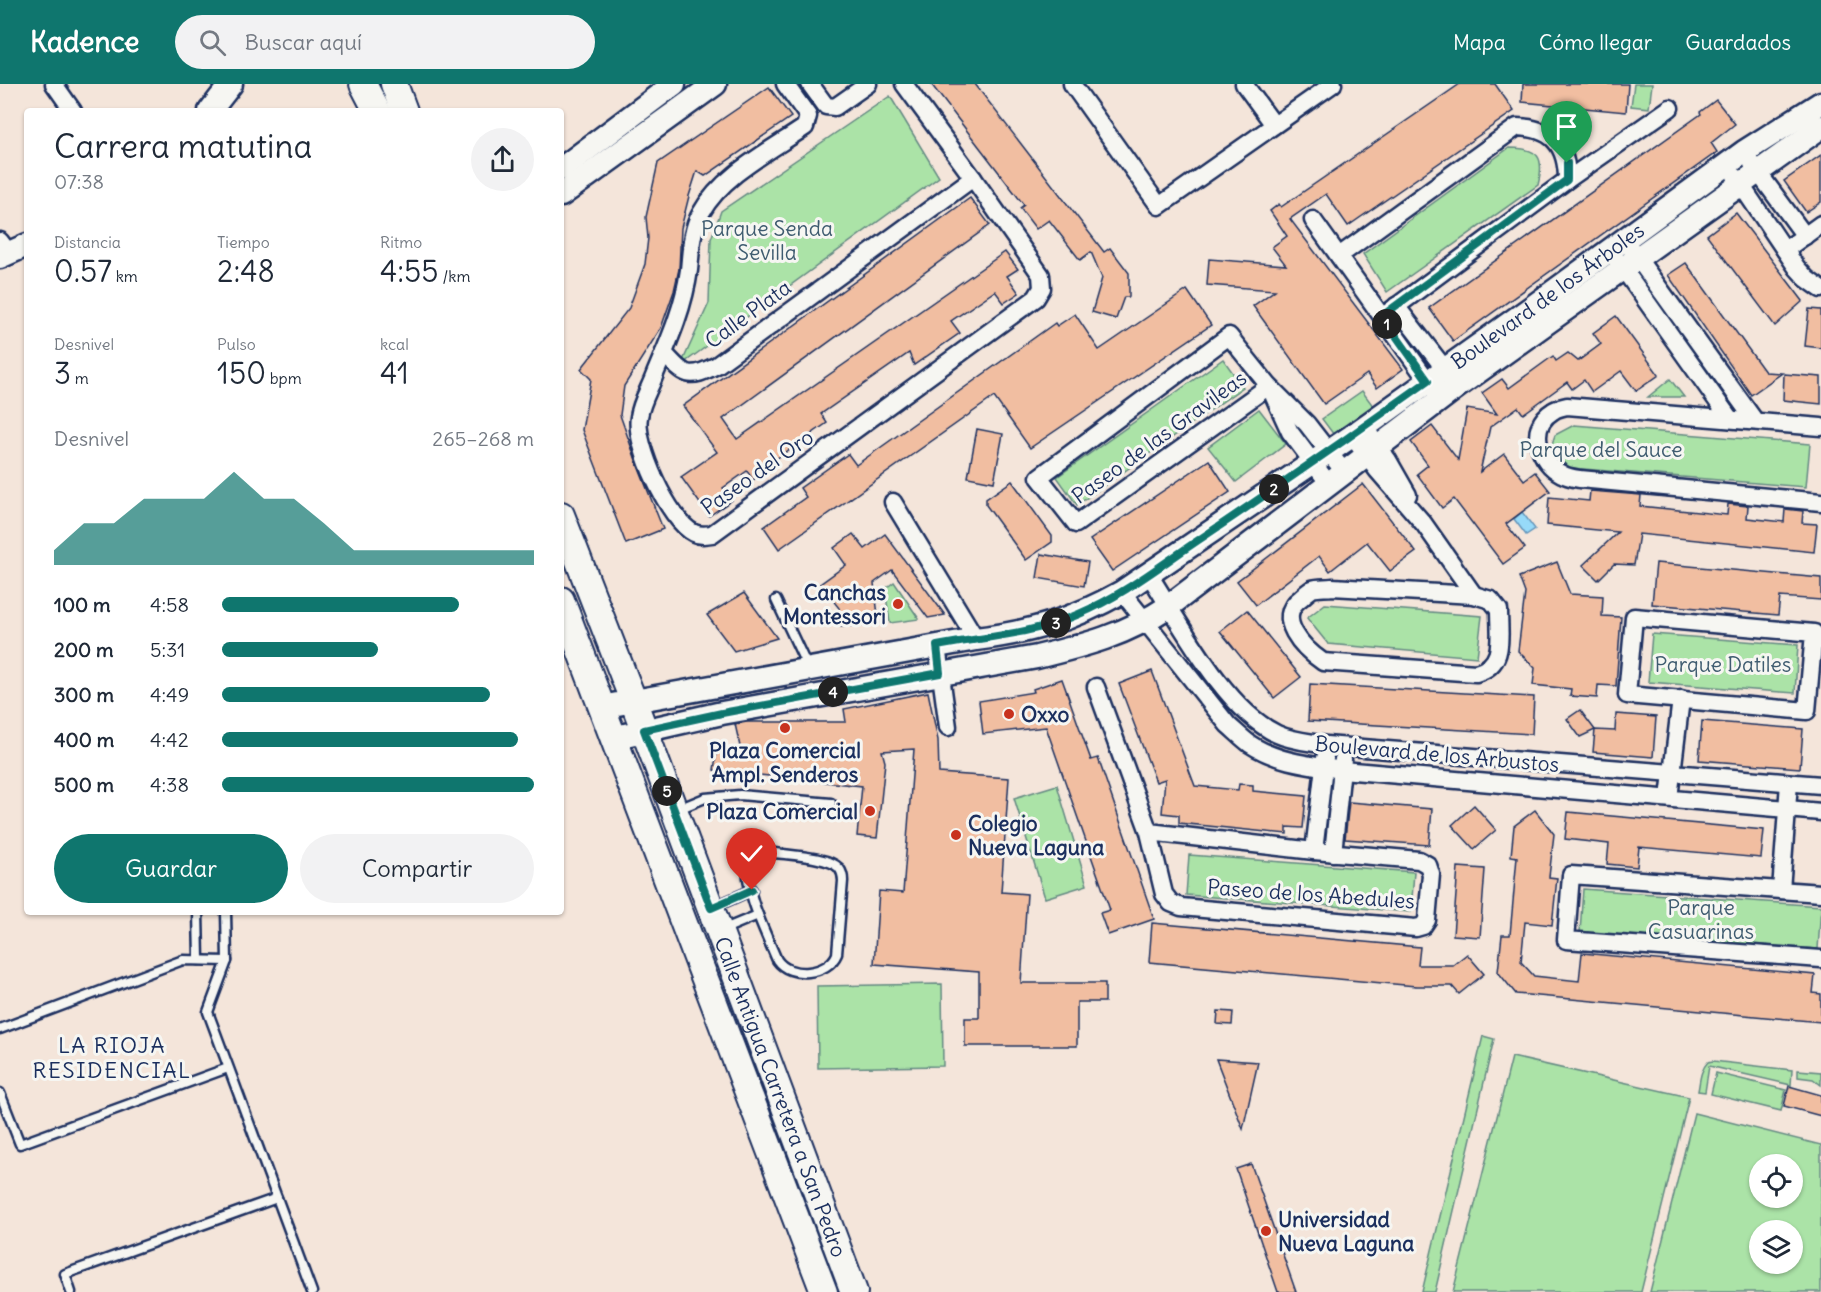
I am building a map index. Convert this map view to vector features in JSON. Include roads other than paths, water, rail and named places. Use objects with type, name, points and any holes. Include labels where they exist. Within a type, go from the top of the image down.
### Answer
[{"type":"main road","points":[[201,108],[216,84]]},
{"type":"main road","points":[[212,108],[231,84]]},
{"type":"main road","points":[[394,84],[403,108]]},
{"type":"main road","points":[[564,167],[674,84]]},
{"type":"main road","points":[[564,193],[715,84]]},
{"type":"main road","name":"Boulevard de los Árboles","points":[[601,707],[976,639],[1017,634],[1078,615],[1122,592],[1358,431],[1443,384],[1623,254],[1736,158],[1821,103]]},
{"type":"main road","name":"Boulevard de los Árboles","points":[[1623,254],[1749,178],[1821,128]]},
{"type":"main road","name":"Boulevard de los Árboles","points":[[612,738],[722,713],[1036,657],[1085,646],[1145,622],[1373,451],[1443,384]]},
{"type":"main road","name":"Calle Antigua Carretera a San Pedro","points":[[564,523],[633,700],[854,1292]]},
{"type":"main road","name":"Calle Antigua Carretera a San Pedro","points":[[564,608],[824,1292]]},
{"type":"street","points":[[54,84],[71,108]]},
{"type":"street","name":"Paseo del Oro","points":[[785,84],[808,116],[807,122],[805,126],[722,184],[699,215],[678,316],[638,418],[646,460],[661,494],[681,521],[693,532],[702,535],[712,534],[1036,298],[1042,288],[1041,275],[904,84]]},
{"type":"street","points":[[810,84],[830,108],[835,107],[868,84]]},
{"type":"street","points":[[1072,84],[1159,206],[1333,84]]},
{"type":"street","points":[[1244,84],[1274,125]]},
{"type":"street","points":[[1382,316],[1567,180],[1670,108]]},
{"type":"street","points":[[1339,256],[1517,127],[1533,128],[1549,135],[1564,155],[1567,163],[1567,180]]},
{"type":"street","points":[[1736,158],[1749,178],[1785,250],[1807,279],[1821,289]]},
{"type":"street","name":"Calle Plata","points":[[664,353],[686,374],[696,374],[717,365],[973,178]]},
{"type":"street","points":[[1749,178],[1804,236]]},
{"type":"street","points":[[1313,220],[1382,316],[1443,384]]},
{"type":"street","points":[[1785,250],[1821,224]]},
{"type":"street","points":[[1623,254],[1730,419]]},
{"type":"street","points":[[1623,254],[1755,421]]},
{"type":"street","points":[[1396,306],[1443,384]]},
{"type":"street","name":"Paseo de las Gravileas","points":[[1269,386],[1076,524],[1039,477],[1230,336],[1269,386],[1307,424],[1321,457],[1337,479]]},
{"type":"street","points":[[1821,427],[1567,406],[1553,411],[1544,420],[1539,432],[1538,443],[1542,456],[1551,467],[1563,475],[1580,479],[1821,502]]},
{"type":"street","points":[[1358,431],[1474,595],[1491,600],[1499,610],[1497,659],[1488,670],[1476,673],[1323,662],[1310,653],[1298,639],[1290,625],[1291,610],[1296,601],[1312,589],[1332,587],[1474,595]]},
{"type":"street","points":[[893,502],[976,639]]},
{"type":"street","name":"Boulevard de los Arbustos","points":[[1148,573],[1222,686],[1247,713],[1279,734],[1344,747],[1821,785]]},
{"type":"street","name":"Boulevard de los Arbustos","points":[[1122,592],[1228,725],[1249,743],[1268,754],[1286,760],[1342,770],[1821,812]]},
{"type":"street","points":[[1634,617],[1814,633],[1807,711],[1681,699],[1627,695],[1634,617]]},
{"type":"street","points":[[937,646],[948,727]]},
{"type":"street","points":[[1096,687],[1149,832]]},
{"type":"street","points":[[1669,798],[1681,699]]},
{"type":"street","name":"Paseo de los Abedules","points":[[1314,851],[1326,745]]},
{"type":"street","name":"Paseo de los Abedules","points":[[1333,853],[1344,747]]},
{"type":"street","points":[[1781,890],[1789,783]]},
{"type":"street","name":"Paseo de los Abedules","points":[[1149,832],[1314,851],[1419,860],[1428,865],[1431,874],[1427,920],[1423,926],[1416,928],[1181,907],[1172,903],[1164,894],[1149,832]]},
{"type":"street","points":[[1821,893],[1571,875],[1566,940],[1821,959]]},
{"type":"lane","points":[[776,600],[809,669]]},
{"type":"lane","points":[[674,810],[705,798],[740,795],[831,803]]},
{"type":"lane","points":[[768,852],[825,860],[838,867],[843,876],[837,954],[831,964],[822,970],[790,970],[781,965],[758,915],[747,875],[749,860],[760,853],[768,852]]},
{"type":"lane","points":[[715,920],[752,890]]},
{"type":"lane","points":[[198,915],[199,960]]},
{"type":"lane","points":[[226,915],[227,961],[207,1012],[312,1292]]},
{"type":"lane","points":[[715,920],[758,915]]},
{"type":"lane","points":[[0,1029],[183,960],[227,961]]},
{"type":"lane","points":[[0,1093],[20,1144],[228,1068]]},
{"type":"lane","points":[[71,1292],[65,1274],[277,1198]]},
{"type":"water","points":[[1522,512],[1535,529],[1526,535],[1514,519]]},
{"type":"place","name":"Canchas Montessori","points":[[898,604]]},
{"type":"place","name":"Oxxo","points":[[1009,714]]},
{"type":"place","name":"Plaza Comercial Ampl. Senderos","points":[[785,728]]},
{"type":"place","name":"Plaza Comercial","points":[[870,811]]},
{"type":"place","name":"Colegio Nueva Laguna","points":[[956,835]]},
{"type":"place","name":"Universidad Nueva Laguna","points":[[1266,1231]]},
{"type":"district","name":"LA RIOJA RESIDENCIAL","points":[[112,1058]]},
{"type":"park label","name":"Parque Senda Sevilla","points":[[767,240]]},
{"type":"park label","name":"Parque del Sauce","points":[[1601,449]]},
{"type":"park label","name":"Parque Datiles","points":[[1723,664]]},
{"type":"park label","name":"Parque Casuarinas","points":[[1701,919]]}]
